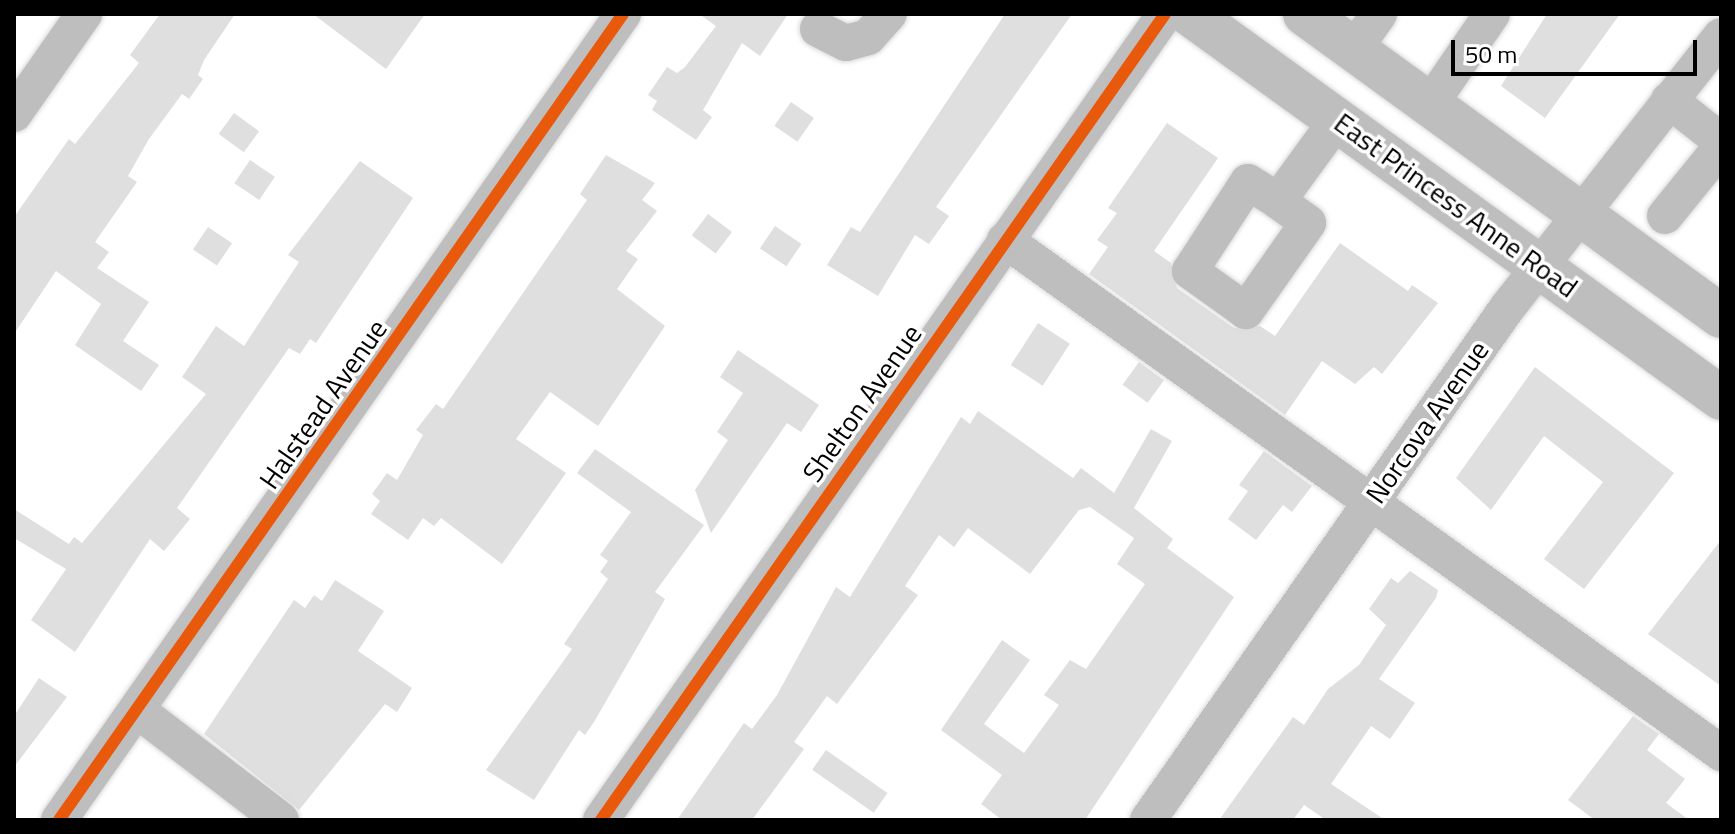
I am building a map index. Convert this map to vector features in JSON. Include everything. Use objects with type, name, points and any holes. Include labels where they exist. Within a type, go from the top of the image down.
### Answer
[{"type":"main road","name":"East Princess Anne Road","points":[[1190,14],[1721,398]]},
{"type":"main road","points":[[1305,14],[1721,316]]},
{"type":"street","points":[[14,114],[84,14]]},
{"type":"street","name":"Halstead Avenue","points":[[59,820],[623,14]]},
{"type":"street","points":[[818,29],[846,43],[868,37],[889,14]]},
{"type":"street","name":"Shelton Avenue","points":[[601,820],[1165,14]]},
{"type":"street","points":[[1354,49],[1379,14]]},
{"type":"street","points":[[1431,103],[1492,14]]},
{"type":"street","name":"Norcova Avenue","points":[[1148,820],[1540,265],[1721,36]]},
{"type":"street","points":[[1665,216],[1721,144],[1669,100]]},
{"type":"street","points":[[1278,201],[1337,120]]},
{"type":"street","points":[[1005,240],[1721,753]]},
{"type":"street","points":[[137,710],[281,820]]},
{"type":"building","points":[[160,14],[235,14],[204,60],[198,75],[203,79],[189,99],[182,94],[149,139],[128,176],[137,182],[95,242],[109,252],[97,268],[149,302],[123,341],[159,365],[141,391],[75,345],[101,304],[56,271],[14,334],[14,217],[69,139],[75,144],[139,63],[130,55]]},
{"type":"building","points":[[313,14],[425,14],[386,69]]},
{"type":"building","points":[[699,14],[788,14],[760,56],[742,43],[703,110],[712,117],[696,140],[652,110],[657,101],[648,95],[667,67],[677,73],[685,67],[716,26]]},
{"type":"building","points":[[1005,14],[1072,14],[936,207],[949,216],[929,244],[915,235],[878,296],[827,265],[851,227],[860,232]]},
{"type":"building","points":[[1547,14],[1620,14],[1545,118],[1501,86]]},
{"type":"building","points":[[791,102],[814,118],[797,142],[774,126]]},
{"type":"building","points":[[234,113],[259,131],[244,152],[219,134]]},
{"type":"building","points":[[1167,123],[1218,158],[1154,251],[1171,263],[1177,288],[1234,328],[1260,326],[1275,336],[1340,243],[1408,291],[1412,285],[1438,303],[1382,374],[1374,367],[1355,384],[1322,361],[1285,415],[1089,274],[1108,247],[1097,240],[1117,213],[1108,208]]},
{"type":"building","points":[[606,155],[655,183],[642,200],[657,211],[626,251],[638,259],[617,289],[665,326],[598,426],[550,392],[516,439],[566,473],[502,564],[441,518],[434,526],[423,518],[408,540],[371,514],[380,501],[372,494],[387,473],[397,480],[423,435],[416,430],[436,404],[443,409],[587,200],[580,194]]},
{"type":"building","points":[[250,160],[275,177],[259,200],[234,183]]},
{"type":"building","points":[[360,161],[413,198],[316,343],[310,339],[300,354],[289,348],[177,508],[190,519],[164,551],[150,539],[75,652],[31,620],[66,569],[14,538],[14,509],[69,544],[74,537],[82,543],[206,394],[182,377],[216,326],[244,346],[299,262],[288,255]]},
{"type":"building","points":[[708,214],[732,232],[716,254],[692,236]]},
{"type":"building","points":[[775,226],[802,244],[786,266],[760,248]]},
{"type":"building","points":[[208,227],[232,243],[217,266],[193,249]]},
{"type":"building","points":[[1038,323],[1070,344],[1043,386],[1011,365]]},
{"type":"building","points":[[738,350],[819,405],[801,432],[787,423],[711,533],[695,490],[728,440],[717,432],[743,393],[720,377]]},
{"type":"building","points":[[1139,362],[1164,380],[1148,403],[1123,385]]},
{"type":"building","points":[[1535,367],[1674,473],[1584,589],[1544,559],[1603,482],[1544,436],[1491,510],[1456,478]]},
{"type":"building","points":[[978,411],[1073,478],[1081,468],[1114,493],[1151,429],[1172,441],[1134,508],[1173,539],[1167,548],[1234,597],[1085,820],[1002,820],[981,804],[1002,775],[941,730],[1002,640],[1030,660],[984,724],[1024,753],[1059,705],[1044,695],[1070,660],[1086,669],[1145,584],[1117,564],[1134,538],[1090,507],[1079,510],[1030,574],[968,528],[954,547],[939,535],[905,586],[918,595],[837,704],[827,696],[794,742],[804,749],[752,820],[677,820],[744,723],[752,729],[777,695],[836,587],[850,597],[961,417],[970,424]]},
{"type":"building","points":[[595,449],[704,525],[655,592],[665,599],[594,722],[585,735],[579,730],[534,800],[486,770],[572,649],[564,644],[608,579],[600,572],[608,561],[600,555],[631,512],[577,473]]},
{"type":"building","points":[[1264,451],[1312,486],[1292,512],[1283,505],[1256,540],[1228,519],[1248,491],[1239,485]]},
{"type":"building","points":[[1721,540],[1721,686],[1648,634]]},
{"type":"building","points":[[1410,571],[1438,590],[1436,598],[1379,679],[1415,703],[1390,739],[1371,726],[1331,784],[1385,820],[1326,820],[1304,805],[1293,820],[1219,820],[1293,717],[1304,725],[1328,689],[1359,665],[1386,625],[1369,609],[1391,578],[1398,583]]},
{"type":"building","points":[[335,580],[384,611],[358,651],[412,688],[397,712],[385,704],[299,810],[204,734],[294,600],[305,608],[314,595],[322,601]]},
{"type":"building","points":[[39,678],[67,697],[14,767],[14,716]]},
{"type":"building","points":[[1633,716],[1659,734],[1647,750],[1685,779],[1666,803],[1689,820],[1595,820],[1568,800]]},
{"type":"building","points":[[826,750],[887,793],[874,813],[812,770]]},
{"type":"cycle path","points":[[59,820],[623,14]]},
{"type":"cycle path","points":[[601,820],[1165,14]]}]
